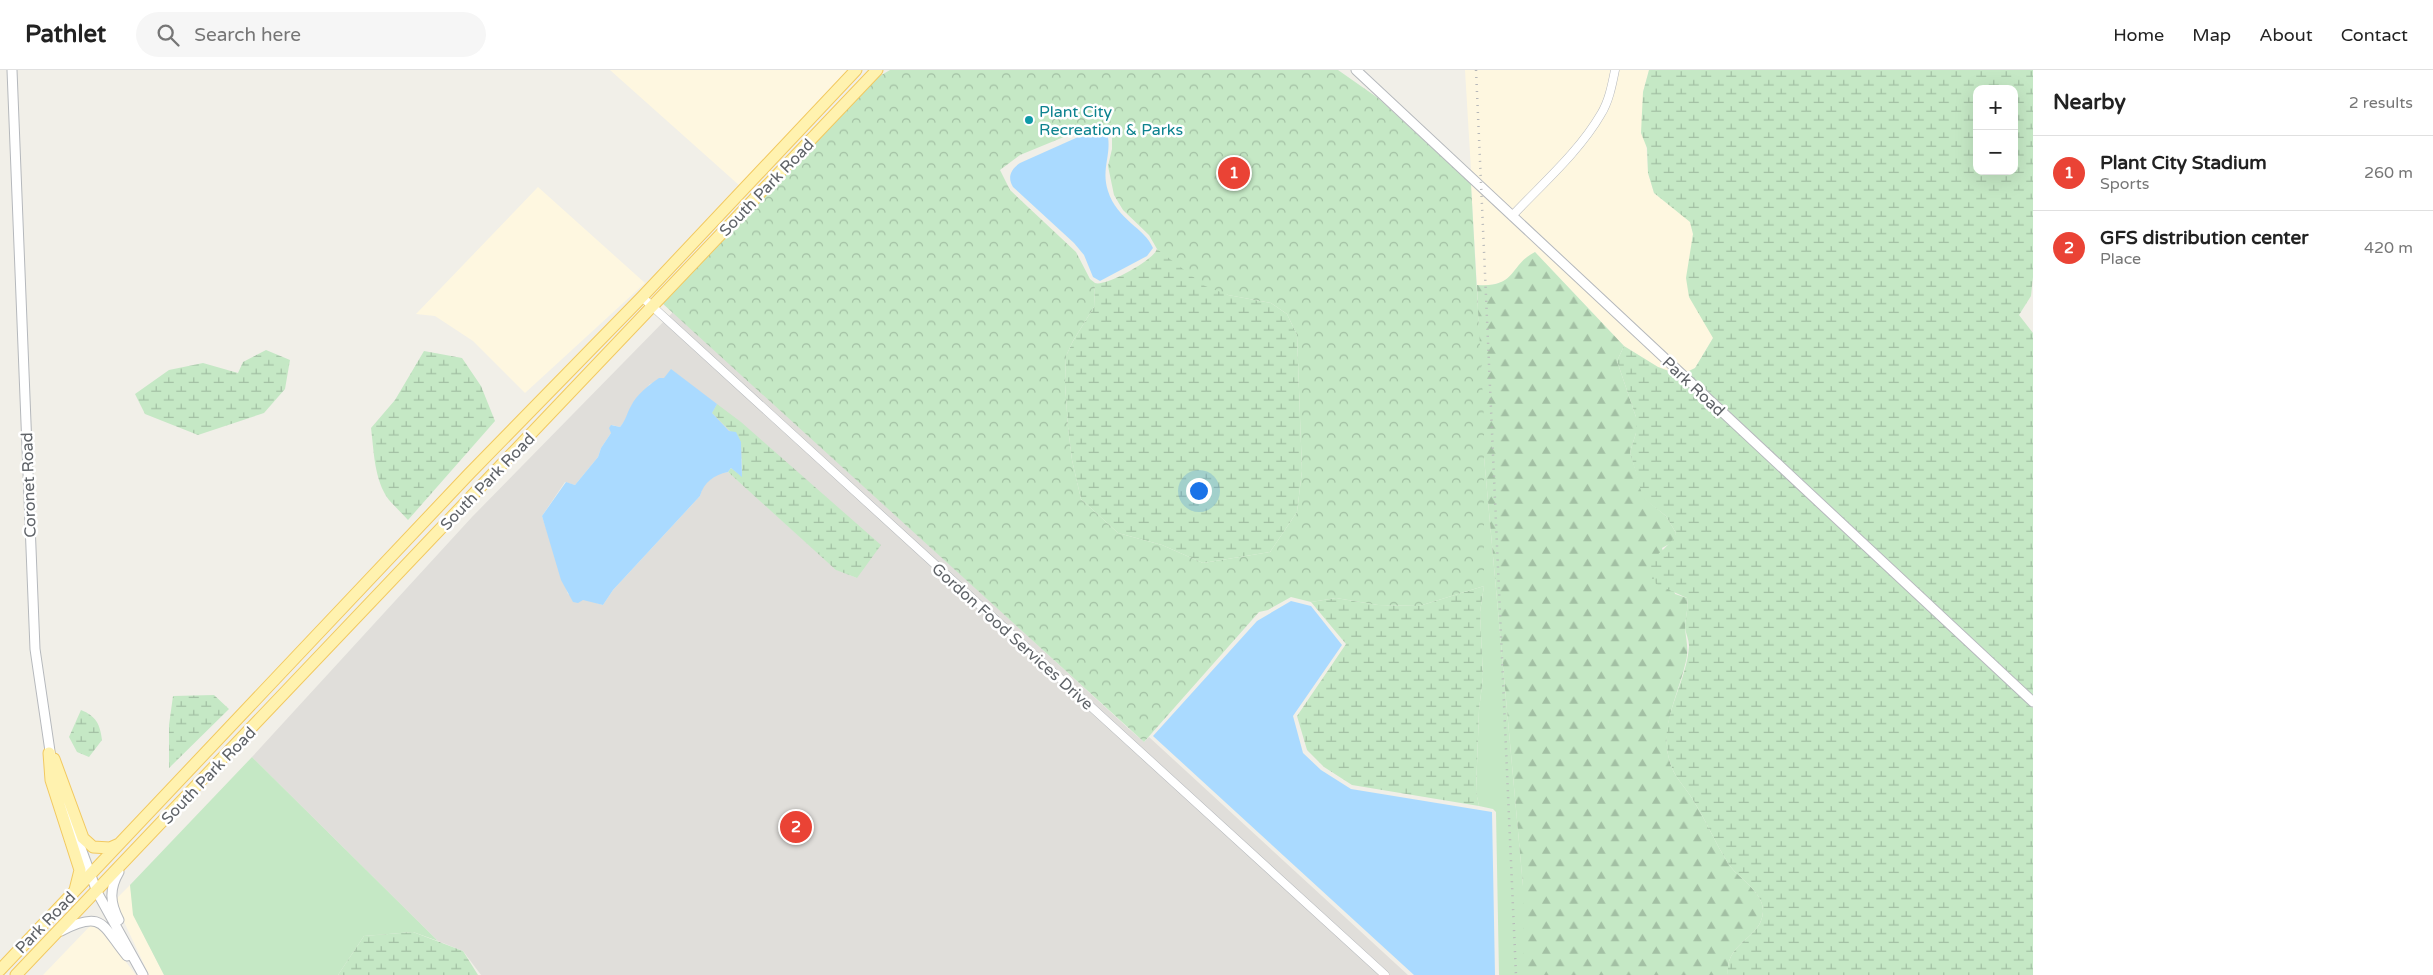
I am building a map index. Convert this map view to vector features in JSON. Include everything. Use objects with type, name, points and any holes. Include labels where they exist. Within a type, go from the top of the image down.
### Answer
[{"type":"main road","name":"South Park Road","points":[[90,875],[469,474],[642,298],[856,70]]},
{"type":"main road","points":[[745,208],[746,200],[858,82],[861,70]]},
{"type":"main road","name":"South Park Road","points":[[97,892],[877,70]]},
{"type":"main road","points":[[652,307],[658,292],[721,223],[738,194]]},
{"type":"main road","points":[[612,350],[619,336],[632,322],[642,298]]},
{"type":"main road","points":[[49,750],[83,838],[94,847],[101,848],[120,843]]},
{"type":"main road","points":[[49,750],[51,780],[80,870],[74,892]]},
{"type":"main road","points":[[97,892],[111,863],[171,796],[182,778]]},
{"type":"main road","points":[[12,975],[76,906],[86,892],[90,875]]},
{"type":"main road","name":"Park Road","points":[[0,970],[90,875]]},
{"type":"main road","name":"Park Road","points":[[16,975],[97,892]]},
{"type":"street","name":"Coronet Road","points":[[12,70],[35,649],[49,750],[97,892],[141,973]]},
{"type":"street","name":"Park Road","points":[[1356,70],[2033,702]]},
{"type":"street","points":[[1512,216],[1584,139],[1602,113],[1611,91],[1615,70]]},
{"type":"street","name":"Gordon Food Services Drive","points":[[642,298],[1385,975]]},
{"type":"street","points":[[123,864],[114,880],[110,896],[114,911],[134,952],[141,973]]},
{"type":"street","points":[[58,932],[78,922],[88,920],[97,922],[106,927],[141,973]]},
{"type":"shaded area","points":[[610,70],[850,70],[740,186]]},
{"type":"shaded area","points":[[1465,70],[1649,70],[1643,92],[1648,173],[1654,193],[1690,221],[1693,234],[1691,255],[1713,338],[1695,368],[1687,372],[1471,170]]},
{"type":"shaded area","points":[[1471,184],[1674,373],[1658,367],[1624,346],[1535,252],[1506,281],[1487,286],[1477,285]]},
{"type":"shaded area","points":[[538,187],[645,283],[525,393],[473,341],[435,316],[416,314]]},
{"type":"shaded area","points":[[674,311],[1129,729],[1144,742],[1149,737],[1408,975],[481,975],[463,951],[438,941],[252,757],[472,517]],"holes":[[[664,379],[857,578],[837,570],[728,472],[718,474],[703,485],[700,496],[613,590],[603,605],[568,594],[542,516],[565,482],[575,485],[598,457],[601,448],[611,433],[612,425],[620,427],[627,418],[633,403],[650,384]]]},
{"type":"shaded area","points":[[130,885],[134,916],[164,975],[149,975],[118,909],[116,899]]},
{"type":"shaded area","points":[[91,925],[102,931],[136,975],[43,975]]},
{"type":"green space","points":[[890,70],[1338,70],[1378,98],[1471,184],[1484,418],[1484,586],[1419,606],[1378,605],[1336,598],[1311,602],[1291,597],[1268,610],[1259,612],[1144,742],[662,303],[873,80]],"holes":[[[1093,125],[1104,127],[1112,135],[1112,149],[1108,166],[1114,195],[1123,210],[1149,235],[1157,249],[1205,286],[1228,295],[1271,303],[1287,314],[1297,335],[1302,471],[1297,512],[1270,552],[1203,563],[1162,545],[1118,533],[1081,499],[1072,460],[1068,427],[1065,384],[1066,356],[1094,307],[1095,283],[1090,279],[1076,252],[1010,190],[1000,170],[1020,155]]]},
{"type":"green space","points":[[1649,70],[2033,70],[2033,277],[2031,296],[2019,315],[2033,333],[2033,695],[1687,372],[1695,368],[1713,338],[1689,297],[1686,278],[1693,234],[1690,222],[1654,193],[1648,173],[1647,148],[1641,133],[1643,92]]},
{"type":"green space","points":[[1157,249],[1228,295],[1271,303],[1287,314],[1297,335],[1302,471],[1297,512],[1270,552],[1203,563],[1162,545],[1118,533],[1081,499],[1072,460],[1068,427],[1065,384],[1066,356],[1094,307],[1095,283],[1108,281],[1129,272],[1147,260]]},
{"type":"green space","points":[[1535,252],[1624,346],[1617,361],[1636,417],[1636,433],[1630,452],[1644,498],[1666,516],[1676,533],[1673,542],[1662,548],[1675,594],[1687,598],[1685,628],[1687,652],[1670,714],[1667,741],[1668,754],[1674,772],[1691,796],[1728,863],[1755,891],[1762,904],[1763,912],[1761,921],[1756,929],[1732,955],[1728,975],[1523,975],[1523,886],[1483,446],[1477,285],[1499,283],[1506,279],[1527,257]]},
{"type":"green space","points":[[1624,346],[1658,367],[1674,373],[2033,708],[2033,975],[1728,975],[1732,955],[1761,921],[1762,904],[1755,891],[1728,863],[1691,796],[1674,772],[1667,752],[1669,721],[1687,662],[1689,642],[1685,628],[1687,598],[1656,584],[1648,564],[1668,545],[1676,533],[1666,516],[1643,498],[1630,452],[1636,433],[1636,417],[1617,361]]},
{"type":"green space","points":[[266,350],[290,360],[285,389],[264,413],[198,435],[145,414],[135,394],[169,370],[203,363],[238,373],[243,362]]},
{"type":"green space","points":[[424,351],[462,358],[481,386],[495,421],[408,520],[389,500],[380,484],[371,428],[395,400]]},
{"type":"green space","points":[[717,404],[741,422],[881,545],[857,578],[836,570],[728,472],[731,468],[742,476],[741,442],[712,413]]},
{"type":"green space","points":[[1483,446],[1523,886],[1523,975],[1499,975],[1496,812],[1493,809],[1479,806],[1476,792],[1479,710],[1483,677],[1480,612],[1484,586]]},
{"type":"green space","points":[[1484,586],[1480,612],[1483,677],[1479,710],[1476,791],[1479,806],[1352,785],[1324,767],[1307,750],[1297,716],[1346,644],[1311,602],[1336,598],[1378,605],[1419,606]]},
{"type":"green space","points":[[214,695],[229,709],[169,768],[169,725],[173,696]]},
{"type":"green space","points":[[81,710],[94,718],[101,734],[102,740],[89,757],[77,752],[69,737]]},
{"type":"green space","points":[[252,757],[438,941],[413,932],[364,936],[338,975],[164,975],[133,915],[130,885]]},
{"type":"green space","points":[[413,932],[463,951],[478,975],[338,975],[364,936]]},
{"type":"water","points":[[1096,129],[1102,131],[1108,137],[1109,144],[1105,176],[1112,201],[1124,217],[1144,235],[1153,248],[1147,256],[1100,281],[1093,277],[1084,255],[1074,243],[1013,187],[1010,180],[1012,171],[1020,163]]},
{"type":"water","points":[[671,369],[717,404],[712,413],[729,431],[736,432],[741,442],[742,477],[731,468],[728,472],[710,480],[700,496],[613,590],[603,605],[583,600],[578,603],[573,602],[561,580],[542,516],[566,482],[575,485],[598,457],[601,448],[611,433],[609,428],[611,425],[620,427],[639,394],[659,378],[664,378]]},
{"type":"water","points":[[1291,601],[1311,606],[1342,645],[1293,716],[1303,753],[1321,770],[1351,789],[1492,812],[1495,975],[1414,975],[1153,736],[1257,621]]},
{"type":"railway","points":[[1476,70],[1516,975]]},
{"type":"place","name":"Plant City Recreation & Parks","points":[[1029,120]]},
{"type":"place","name":"Plant City Stadium","points":[[1234,173]]},
{"type":"place","name":"GFS distribution center","points":[[796,827]]}]
